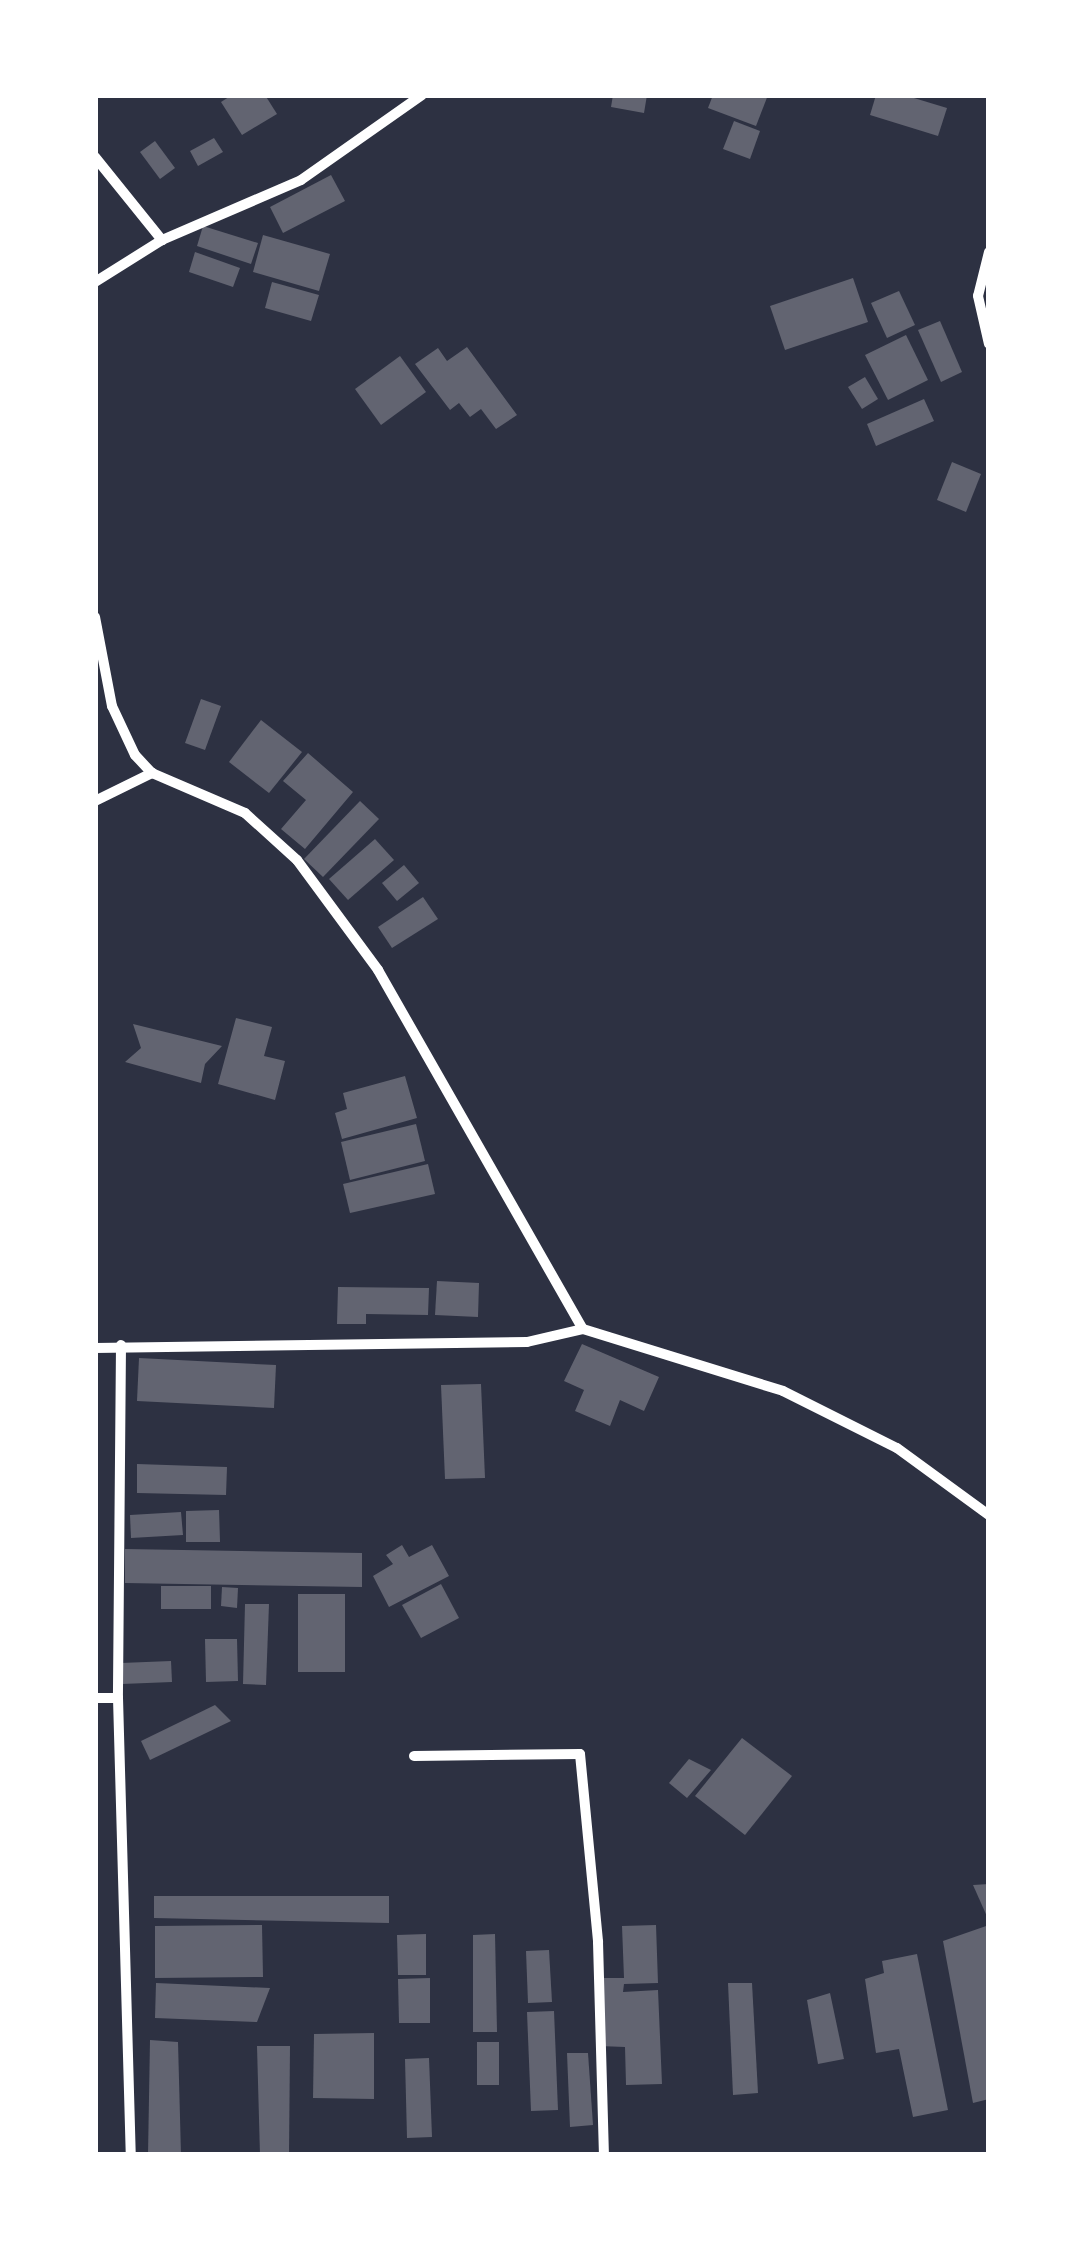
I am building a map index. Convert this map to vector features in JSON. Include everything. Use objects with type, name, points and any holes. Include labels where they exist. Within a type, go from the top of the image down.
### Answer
[{"type":"street","points":[[95,282],[162,240],[300,180],[422,95]]},
{"type":"street","points":[[95,157],[162,240]]},
{"type":"street","points":[[989,252],[978,296],[989,344]]},
{"type":"street","points":[[95,617],[112,706],[152,773],[244,813],[297,860],[378,970],[583,1329]]},
{"type":"street","points":[[95,801],[152,773]]},
{"type":"street","points":[[95,1348],[527,1342],[583,1329],[783,1391],[897,1448],[989,1515]]},
{"type":"street","points":[[121,1346],[118,1698],[131,2155]]},
{"type":"street","points":[[95,1698],[118,1698]]},
{"type":"street","points":[[414,1756],[580,1754],[598,1942],[604,2155]]},
{"type":"building","points":[[232,95],[265,95],[277,114],[242,135],[221,102]]},
{"type":"building","points":[[613,95],[647,95],[644,113],[611,107]]},
{"type":"building","points":[[713,95],[768,95],[756,126],[708,108]]},
{"type":"building","points":[[876,95],[904,95],[947,108],[938,136],[870,115]]},
{"type":"building","points":[[734,121],[760,131],[750,159],[723,149]]},
{"type":"building","points":[[214,138],[223,152],[198,166],[190,151]]},
{"type":"building","points":[[155,141],[175,168],[160,179],[140,152]]},
{"type":"building","points":[[331,175],[345,201],[283,233],[270,207]]},
{"type":"building","points":[[203,226],[258,243],[251,264],[197,246]]},
{"type":"building","points":[[263,235],[330,254],[319,291],[253,272]]},
{"type":"building","points":[[195,252],[240,268],[233,287],[189,272]]},
{"type":"building","points":[[853,278],[868,322],[785,350],[770,306]]},
{"type":"building","points":[[272,282],[319,295],[311,321],[265,308]]},
{"type":"building","points":[[899,291],[915,325],[887,338],[871,303]]},
{"type":"building","points":[[940,321],[962,372],[941,382],[918,330]]},
{"type":"building","points":[[906,335],[928,380],[888,400],[865,355]]},
{"type":"building","points":[[467,347],[517,415],[496,429],[481,409],[470,417],[459,403],[450,410],[415,364],[438,348],[447,361]]},
{"type":"building","points":[[400,356],[426,392],[381,425],[355,389]]},
{"type":"building","points":[[865,377],[878,399],[862,409],[848,387]]},
{"type":"building","points":[[924,399],[934,421],[876,446],[867,424]]},
{"type":"building","points":[[952,462],[981,474],[966,512],[937,500]]},
{"type":"building","points":[[201,699],[221,706],[205,750],[185,743]]},
{"type":"building","points":[[261,720],[302,752],[269,793],[229,762]]},
{"type":"building","points":[[308,753],[353,792],[305,849],[281,829],[306,800],[283,781]]},
{"type":"building","points":[[360,801],[379,819],[323,877],[304,859]]},
{"type":"building","points":[[375,839],[394,860],[348,900],[329,879]]},
{"type":"building","points":[[404,865],[419,883],[397,901],[382,883]]},
{"type":"building","points":[[423,897],[438,919],[392,948],[378,927]]},
{"type":"building","points":[[236,1018],[272,1027],[264,1056],[285,1061],[275,1100],[218,1084]]},
{"type":"building","points":[[133,1024],[222,1046],[205,1064],[201,1083],[125,1062],[141,1048]]},
{"type":"building","points":[[405,1076],[417,1118],[342,1139],[335,1113],[347,1109],[343,1093]]},
{"type":"building","points":[[416,1124],[425,1161],[350,1180],[341,1142]]},
{"type":"building","points":[[428,1164],[435,1194],[350,1213],[343,1184]]},
{"type":"building","points":[[437,1281],[479,1283],[478,1317],[435,1315]]},
{"type":"building","points":[[338,1287],[429,1288],[428,1315],[366,1314],[366,1324],[337,1324]]},
{"type":"building","points":[[582,1344],[659,1377],[644,1411],[620,1400],[610,1426],[575,1411],[584,1390],[564,1381]]},
{"type":"building","points":[[139,1358],[276,1365],[274,1408],[137,1401]]},
{"type":"building","points":[[481,1384],[485,1478],[445,1479],[441,1385]]},
{"type":"building","points":[[137,1464],[227,1467],[226,1495],[137,1493]]},
{"type":"building","points":[[219,1510],[220,1542],[186,1542],[186,1511]]},
{"type":"building","points":[[181,1512],[183,1535],[131,1538],[130,1515]]},
{"type":"building","points":[[402,1545],[409,1557],[432,1545],[449,1576],[389,1607],[373,1576],[393,1564],[386,1555]]},
{"type":"building","points":[[125,1549],[362,1553],[362,1587],[125,1583]]},
{"type":"building","points":[[441,1584],[459,1618],[421,1638],[402,1605]]},
{"type":"building","points":[[161,1586],[211,1586],[211,1609],[161,1609]]},
{"type":"building","points":[[222,1587],[238,1588],[237,1608],[221,1606]]},
{"type":"building","points":[[298,1594],[345,1594],[345,1672],[298,1672]]},
{"type":"building","points":[[245,1604],[269,1604],[266,1685],[243,1684]]},
{"type":"building","points":[[205,1639],[237,1639],[238,1681],[206,1682]]},
{"type":"building","points":[[171,1661],[172,1682],[122,1684],[121,1663]]},
{"type":"building","points":[[215,1705],[231,1721],[150,1760],[141,1741]]},
{"type":"building","points":[[742,1738],[792,1776],[745,1835],[695,1796]]},
{"type":"building","points":[[689,1759],[711,1770],[687,1798],[669,1783]]},
{"type":"building","points":[[989,1884],[989,1921],[973,1885]]},
{"type":"building","points":[[154,1896],[389,1896],[389,1923],[154,1918]]},
{"type":"building","points":[[262,1925],[263,1977],[155,1978],[155,1926]]},
{"type":"building","points":[[656,1925],[658,1983],[624,1984],[623,1992],[658,1990],[662,2084],[626,2085],[625,2047],[599,2046],[599,1978],[624,1978],[622,1926]]},
{"type":"building","points":[[989,1925],[989,2099],[973,2103],[943,1941]]},
{"type":"building","points":[[426,1934],[426,1975],[398,1975],[397,1935]]},
{"type":"building","points":[[495,1934],[497,2032],[473,2032],[473,1935]]},
{"type":"building","points":[[549,1950],[552,2002],[528,2003],[526,1951]]},
{"type":"building","points":[[917,1954],[948,2110],[913,2117],[899,2049],[876,2053],[865,1979],[884,1973],[882,1961]]},
{"type":"building","points":[[430,1978],[430,2023],[399,2023],[398,1979]]},
{"type":"building","points":[[156,1983],[270,1988],[257,2022],[155,2018]]},
{"type":"building","points":[[728,1983],[752,1983],[758,2093],[733,2095]]},
{"type":"building","points":[[830,1993],[844,2059],[818,2064],[807,2000]]},
{"type":"building","points":[[554,2011],[558,2110],[531,2111],[527,2012]]},
{"type":"building","points":[[374,2033],[374,2099],[313,2098],[314,2034]]},
{"type":"building","points":[[150,2040],[178,2042],[181,2155],[148,2155]]},
{"type":"building","points":[[477,2042],[499,2042],[499,2085],[477,2085]]},
{"type":"building","points":[[257,2046],[290,2046],[289,2155],[260,2155]]},
{"type":"building","points":[[567,2053],[588,2053],[593,2125],[570,2127]]},
{"type":"building","points":[[429,2058],[432,2137],[407,2138],[405,2059]]}]
